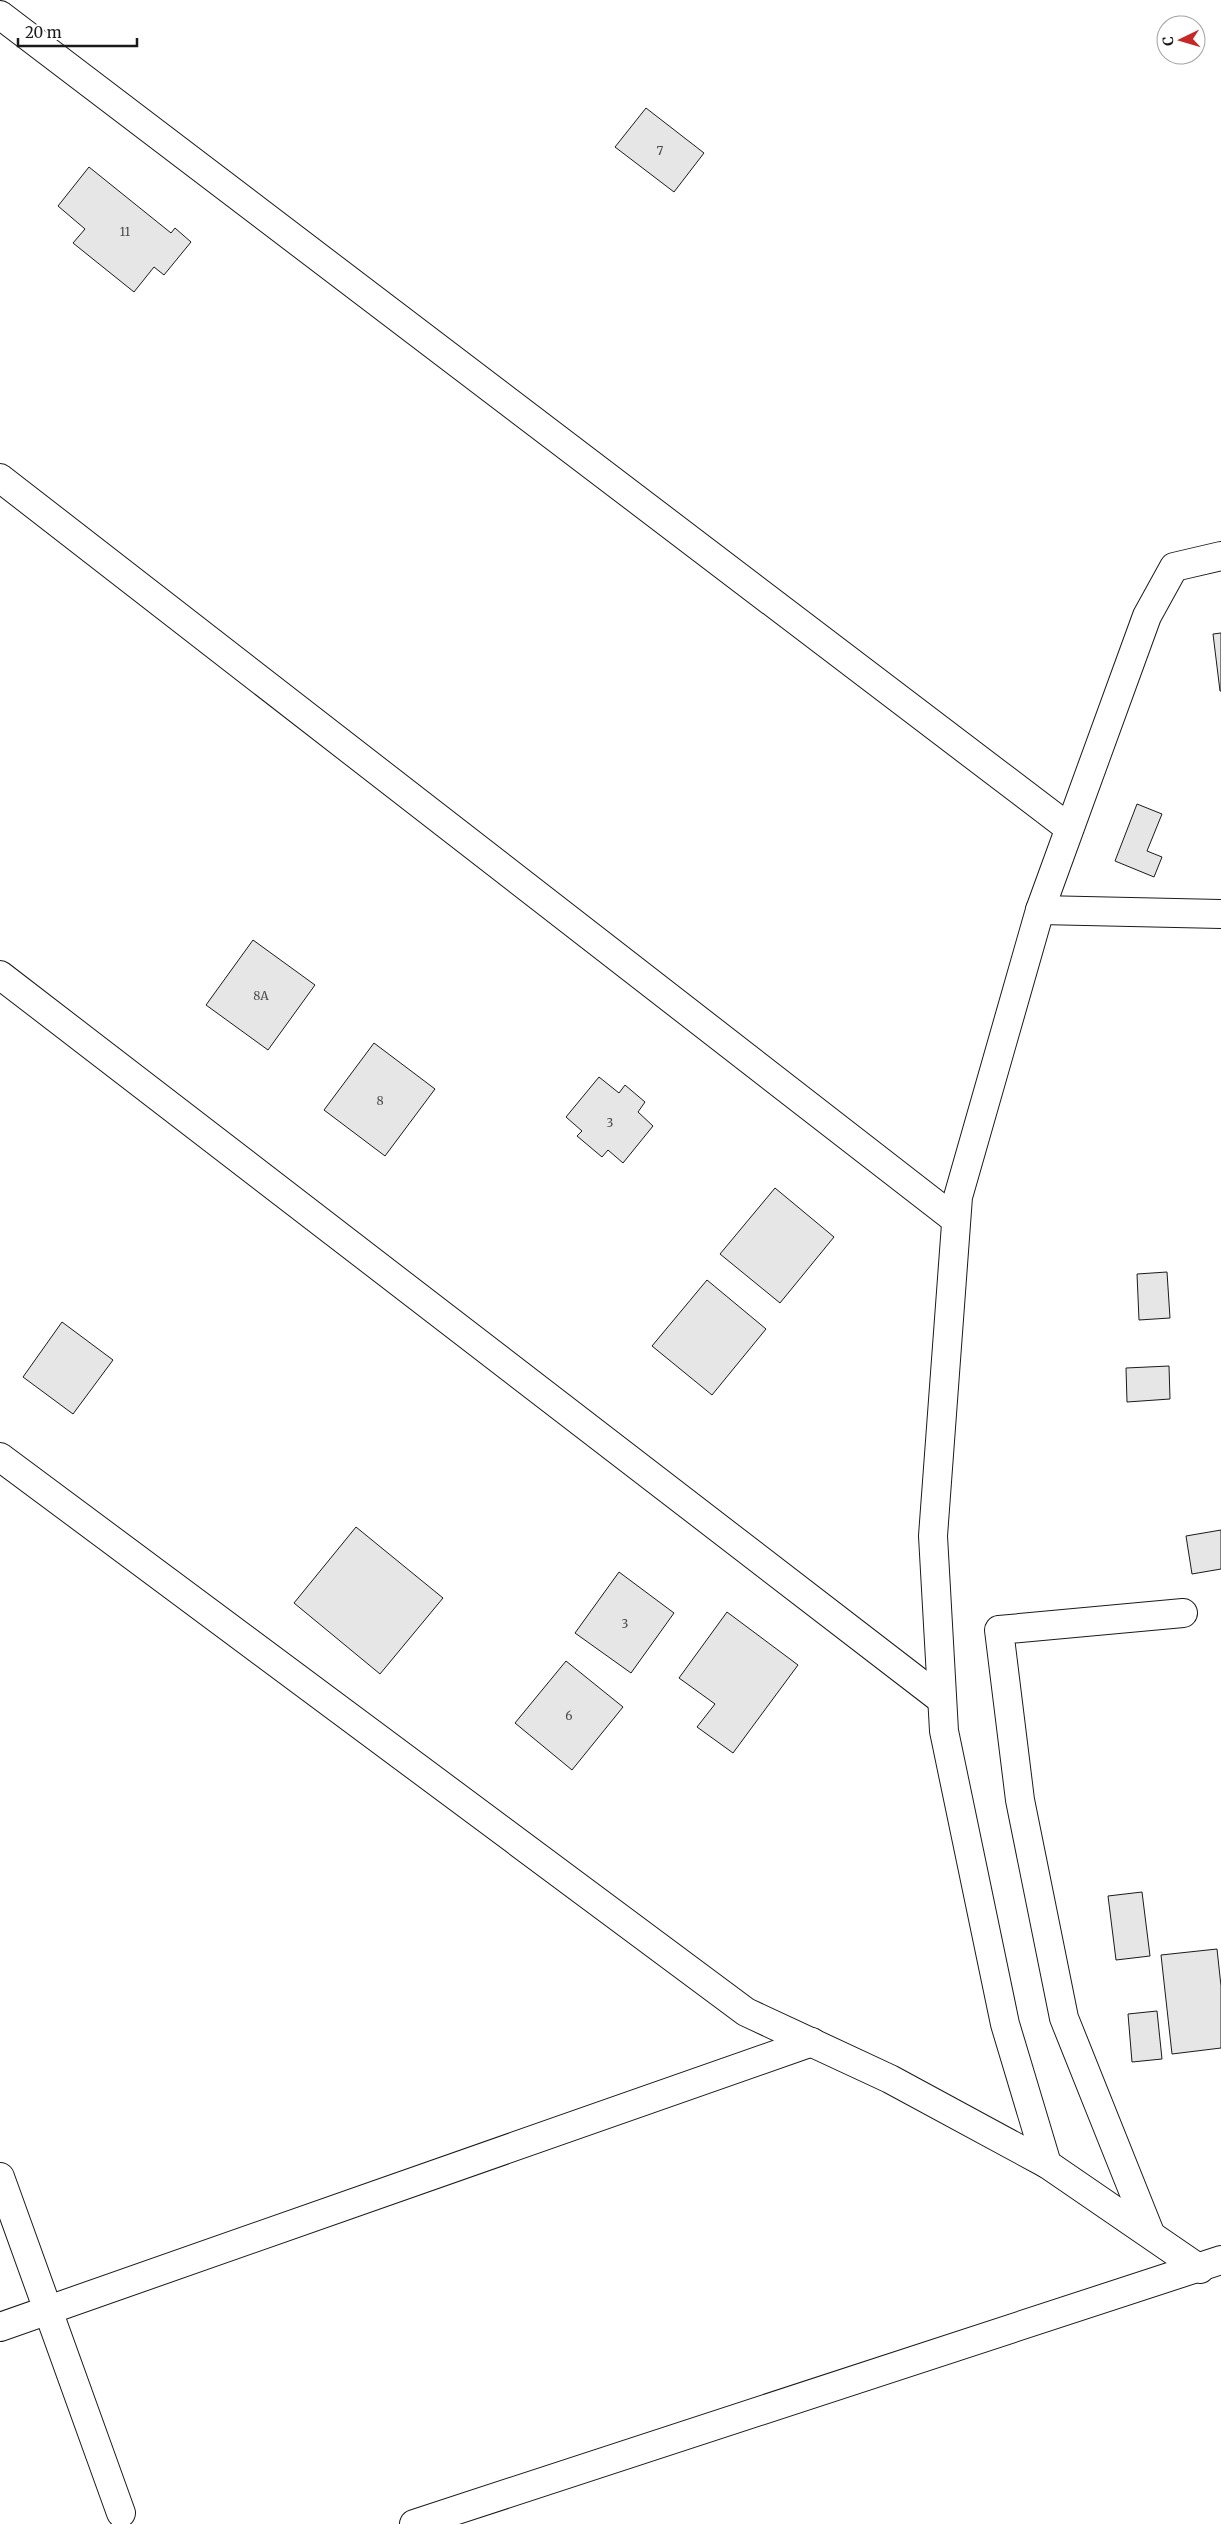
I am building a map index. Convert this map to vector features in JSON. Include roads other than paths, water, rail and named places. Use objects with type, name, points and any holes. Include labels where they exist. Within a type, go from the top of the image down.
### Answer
[{"type":"street","points":[[0,15],[1069,828]]},
{"type":"street","points":[[0,478],[956,1220]]},
{"type":"street","points":[[1048,2164],[1005,2024],[944,1730],[933,1536],[958,1197],[1040,910],[1151,608],[1174,567],[1221,556]]},
{"type":"street","points":[[1040,910],[1221,914]]},
{"type":"street","points":[[0,975],[942,1700]]},
{"type":"street","points":[[0,1457],[746,2012],[890,2079],[1048,2164],[1150,2233],[1210,2264]]},
{"type":"street","points":[[1150,2233],[1064,2018],[1020,1800],[1000,1630],[1183,1613]]},
{"type":"street","points":[[0,2327],[812,2042]]},
{"type":"street","points":[[0,2177],[122,2513]]},
{"type":"street","points":[[414,2524],[1210,2264]]}]
